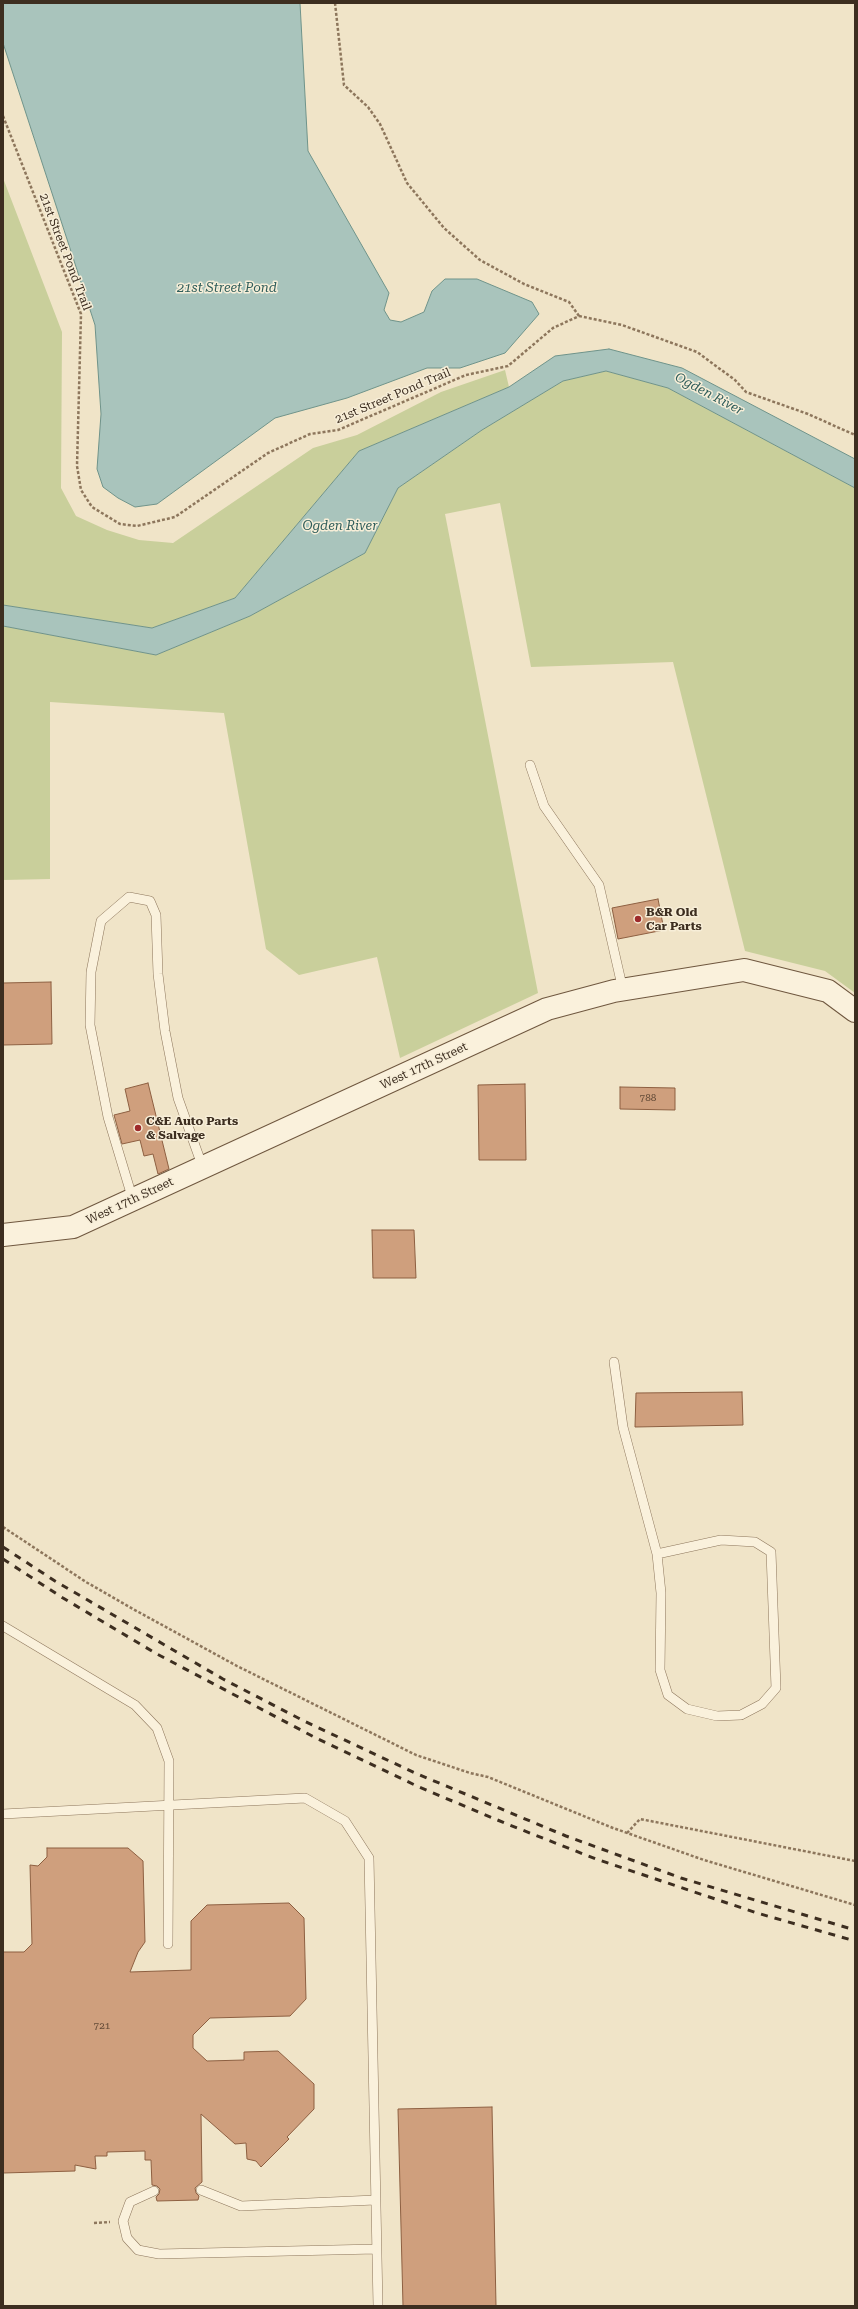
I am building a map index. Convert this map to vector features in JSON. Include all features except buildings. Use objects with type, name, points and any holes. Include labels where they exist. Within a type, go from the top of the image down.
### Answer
[{"type":"street","name":"West 17th Street","points":[[3,1235],[74,1227],[547,1009],[623,990],[744,970],[828,991],[855,1011]]},
{"type":"lane","points":[[530,764],[544,806],[600,885],[623,990]]},
{"type":"lane","points":[[133,1200],[108,1117],[90,1025],[91,972],[101,920],[129,897],[150,901],[156,915],[158,974],[165,1031],[178,1098],[203,1168]]},
{"type":"lane","points":[[614,1362],[623,1427],[657,1554],[661,1593],[660,1670],[668,1695],[687,1709],[717,1716],[741,1715],[762,1704],[776,1688],[771,1552],[755,1542],[721,1540],[657,1554]]},
{"type":"lane","points":[[3,1626],[135,1705],[157,1728],[169,1761],[168,1944]]},
{"type":"lane","points":[[3,1814],[168,1804],[305,1798],[345,1821],[369,1858],[378,2306]]},
{"type":"lane","points":[[200,2190],[242,2206],[375,2200]]},
{"type":"lane","points":[[154,2191],[130,2202],[123,2221],[127,2238],[138,2250],[159,2254],[376,2249]]},
{"type":"path","points":[[335,3],[344,85],[368,107],[380,124],[407,183],[444,228],[480,260],[524,284],[569,302],[579,316],[622,325],[697,352],[735,380],[746,392],[808,414],[855,435]]},
{"type":"path","name":"21st Street Pond Trail","points":[[3,116],[80,314],[78,466],[81,490],[92,507],[120,524],[137,526],[175,517],[268,453],[310,434],[338,430],[466,375],[508,366],[553,328],[579,316]]},
{"type":"path","points":[[3,1527],[86,1582],[133,1609],[237,1666],[416,1755],[470,1774],[488,1777],[627,1833],[704,1860],[855,1905]]},
{"type":"path","points":[[627,1833],[640,1818],[855,1861]]},
{"type":"path","points":[[94,2223],[123,2221]]},
{"type":"green space","points":[[3,178],[62,332],[61,488],[76,516],[107,530],[139,540],[173,543],[313,448],[357,435],[441,392],[505,370],[509,387],[359,451],[235,598],[152,628],[3,605]]},
{"type":"green space","points":[[606,371],[668,388],[855,488],[855,993],[825,971],[745,951],[673,662],[531,667],[500,503],[445,514],[538,993],[400,1058],[377,957],[299,975],[266,949],[224,713],[50,702],[50,879],[3,880],[3,626],[156,655],[250,616],[365,553],[398,488],[482,430],[563,381]]},
{"type":"water","name":"21st Street Pond","points":[[3,3],[300,3],[308,151],[389,293],[384,310],[390,320],[401,322],[424,312],[432,291],[445,279],[477,279],[532,302],[539,314],[505,353],[460,368],[427,368],[347,398],[275,418],[157,504],[135,507],[118,498],[103,487],[97,469],[101,414],[95,325],[3,43]]},
{"type":"water","name":"Ogden River","points":[[609,349],[682,368],[855,459],[855,488],[668,388],[606,371],[563,381],[482,430],[398,488],[365,553],[250,616],[156,655],[3,626],[3,605],[152,628],[235,598],[359,451],[509,387],[555,356]]},
{"type":"railway","points":[[3,1547],[55,1581],[223,1679],[304,1721],[415,1773],[566,1836],[681,1878],[855,1930]]},
{"type":"railway","points":[[3,1559],[63,1598],[157,1654],[316,1738],[419,1787],[596,1859],[757,1913],[855,1941]]},
{"type":"place","name":"B&R Old Car Parts","points":[[638,919]]},
{"type":"place","name":"C&E Auto Parts & Salvage","points":[[138,1128]]}]
